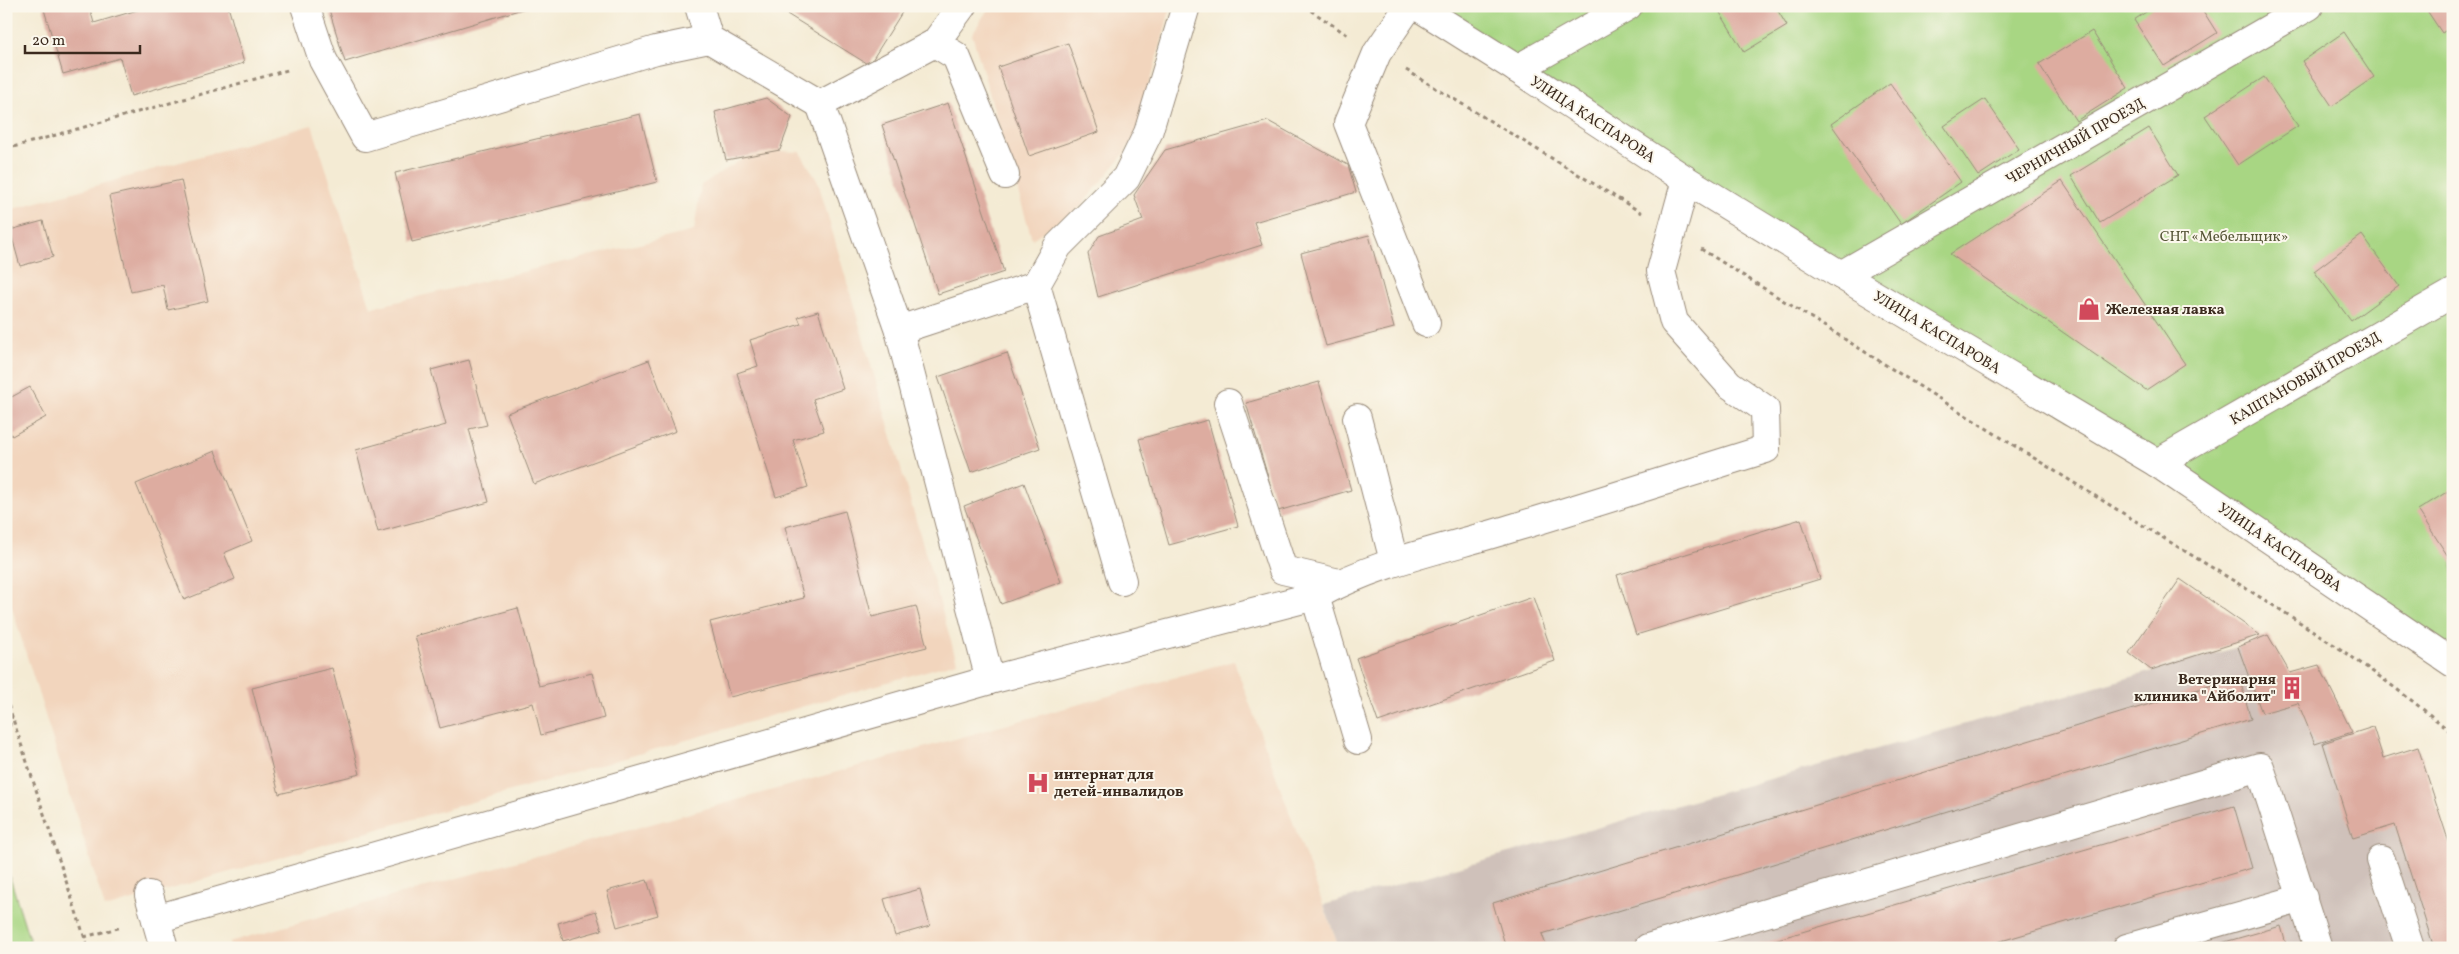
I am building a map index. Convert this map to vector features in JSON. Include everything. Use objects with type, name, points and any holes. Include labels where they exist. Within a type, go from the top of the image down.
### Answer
[{"type":"main road","points":[[305,6],[323,60],[365,137],[656,50],[709,39],[820,104],[899,330],[990,680]]},
{"type":"main road","points":[[699,6],[709,39]]},
{"type":"main road","points":[[820,104],[935,43],[962,6]]},
{"type":"main road","points":[[899,330],[1036,286],[1058,246],[1126,178],[1148,133],[1186,6]]},
{"type":"main road","points":[[1409,6],[1377,53],[1348,123],[1426,324]]},
{"type":"main road","name":"УЛИЦА КАСПАРОВА","points":[[1417,6],[1686,180],[1841,275],[2157,463],[2453,663]]},
{"type":"main road","points":[[1517,69],[1628,6]]},
{"type":"main road","name":"ЧЕРНИЧНЫЙ ПРОЕЗД","points":[[1841,275],[2310,6]]},
{"type":"main road","points":[[935,43],[956,56],[1005,175]]},
{"type":"main road","points":[[164,948],[152,907],[990,680],[1315,596],[1339,583],[1394,560],[1514,528],[1766,449],[1765,409],[1729,384],[1674,322],[1661,271],[1686,180]]},
{"type":"main road","points":[[1036,286],[1122,580]]},
{"type":"main road","name":"КАШТАНОВЫЙ ПРОЕЗД","points":[[2157,463],[2453,293]]},
{"type":"main road","points":[[1228,403],[1283,570],[1339,583]]},
{"type":"main road","points":[[1357,418],[1394,560]]},
{"type":"main road","points":[[1315,596],[1358,740]]},
{"type":"main road","points":[[1648,948],[2260,766],[2318,948]]},
{"type":"main road","points":[[2381,860],[2410,948]]},
{"type":"main road","points":[[2127,948],[2303,898]]},
{"type":"path","points":[[1304,6],[1377,53],[1672,231],[2104,502],[2296,619],[2418,704],[2453,734]]},
{"type":"path","points":[[6,150],[323,60]]},
{"type":"path","points":[[6,698],[88,948]]},
{"type":"path","points":[[6,742],[12,716]]},
{"type":"path","points":[[84,937],[152,907]]},
{"type":"shaded area","points":[[990,6],[1171,6],[1137,131],[1124,154],[1080,207],[1032,239],[972,34]]},
{"type":"shaded area","points":[[312,125],[371,308],[694,231],[701,185],[744,158],[778,151],[800,152],[818,182],[957,662],[105,908],[6,589],[6,211]]},
{"type":"shaded area","points":[[2238,647],[2262,713],[2298,703],[2315,744],[2373,727],[2323,743],[2353,838],[2395,825],[2434,948],[1339,948],[1324,905]]},
{"type":"shaded area","name":"интернат для детей-инвалидов","points":[[1234,661],[1339,948],[230,948],[229,942]]},
{"type":"green space","name":"СНТ «Мебельщик»","points":[[1417,6],[2453,6],[2453,663]]},
{"type":"green space","points":[[6,865],[32,948],[6,948]]},
{"type":"building","points":[[43,6],[89,6],[94,23],[151,6],[228,6],[244,63],[131,96],[120,58],[63,74]]},
{"type":"building","points":[[328,6],[529,6],[529,7],[345,62]]},
{"type":"building","points":[[774,6],[906,6],[869,65]]},
{"type":"building","points":[[1716,6],[1775,6],[1787,26],[1744,52]]},
{"type":"building","points":[[2155,6],[2200,6],[2217,33],[2164,66],[2134,20]]},
{"type":"building","points":[[2424,6],[2453,6],[2453,26],[2442,33]]},
{"type":"building","points":[[2092,31],[2128,88],[2076,121],[2039,64]]},
{"type":"building","points":[[2344,32],[2374,77],[2332,106],[2302,61]]},
{"type":"building","points":[[1068,43],[1099,132],[1029,156],[998,67]]},
{"type":"building","points":[[2264,77],[2298,126],[2238,165],[2205,116]]},
{"type":"building","points":[[1890,83],[1961,182],[1901,224],[1831,124]]},
{"type":"building","points":[[766,98],[792,117],[780,150],[726,160],[715,112]]},
{"type":"building","points":[[1985,99],[2019,149],[1978,176],[1944,126]]},
{"type":"building","points":[[948,103],[1004,272],[938,294],[882,125]]},
{"type":"building","points":[[640,114],[657,182],[412,242],[395,173]]},
{"type":"building","points":[[1268,121],[1348,165],[1356,192],[1254,222],[1262,245],[1098,297],[1088,254],[1099,236],[1143,220],[1134,195],[1165,150]]},
{"type":"building","points":[[2149,128],[2178,175],[2100,223],[2071,176]]},
{"type":"building","points":[[181,180],[208,301],[168,310],[163,285],[131,292],[109,196]]},
{"type":"building","name":"Железная лавка","points":[[2062,181],[2185,364],[2146,390],[1950,254]]},
{"type":"building","points":[[43,221],[53,257],[20,266],[10,230]]},
{"type":"building","points":[[1369,235],[1394,328],[1326,346],[1301,253]]},
{"type":"building","points":[[2362,235],[2399,286],[2351,321],[2314,271]]},
{"type":"building","points":[[818,311],[843,389],[813,399],[824,431],[793,440],[808,487],[776,497],[737,373],[758,366],[750,340],[801,324],[798,317]]},
{"type":"building","points":[[1007,353],[1040,448],[971,472],[938,377]]},
{"type":"building","points":[[469,360],[487,425],[469,429],[489,502],[378,532],[356,450],[446,425],[431,370]]},
{"type":"building","points":[[649,360],[676,431],[534,484],[507,413]]},
{"type":"building","points":[[1319,382],[1351,490],[1278,511],[1246,403]]},
{"type":"building","points":[[30,387],[46,417],[12,436],[6,425],[6,400]]},
{"type":"building","points":[[1208,420],[1238,526],[1169,545],[1139,439]]},
{"type":"building","points":[[215,451],[252,541],[224,553],[235,579],[184,600],[136,484]]},
{"type":"building","points":[[1024,483],[1061,582],[1001,604],[964,506]]},
{"type":"building","points":[[2453,488],[2453,564],[2418,510]]},
{"type":"building","points":[[845,511],[872,617],[916,606],[927,647],[730,697],[710,622],[804,598],[785,527]]},
{"type":"building","points":[[1801,519],[1820,579],[1636,635],[1617,575]]},
{"type":"building","points":[[2180,579],[2260,635],[2151,670],[2129,653]]},
{"type":"building","points":[[1533,597],[1555,661],[1378,722],[1356,658]]},
{"type":"building","points":[[518,608],[539,686],[592,673],[604,718],[541,735],[533,703],[440,728],[415,636]]},
{"type":"building","name":"Ветеринарня клиника \"Айболит\"","points":[[2268,635],[2290,673],[2319,665],[2352,732],[2315,744],[2298,703],[2262,713],[2238,647]]},
{"type":"building","points":[[332,668],[360,774],[279,794],[252,688]]},
{"type":"building","points":[[2239,677],[2251,719],[1542,934],[1547,948],[1506,948],[1493,903]]},
{"type":"building","points":[[2373,727],[2383,758],[2418,747],[2453,855],[2453,948],[2434,948],[2395,825],[2353,838],[2323,743]]},
{"type":"building","points":[[2234,806],[2252,868],[1977,948],[1747,948]]},
{"type":"building","points":[[647,880],[658,915],[617,927],[607,891]]},
{"type":"building","points":[[920,889],[930,926],[895,936],[884,899]]},
{"type":"building","points":[[596,911],[602,930],[563,941],[558,923]]},
{"type":"building","points":[[2281,926],[2287,948],[2207,948],[2207,947]]},
{"type":"place","name":"Железная лавка","points":[[2089,309]]},
{"type":"place","name":"Ветеринарня клиника \"Айболит\"","points":[[2292,688]]},
{"type":"place","name":"интернат для детей-инвалидов","points":[[1038,783]]}]
